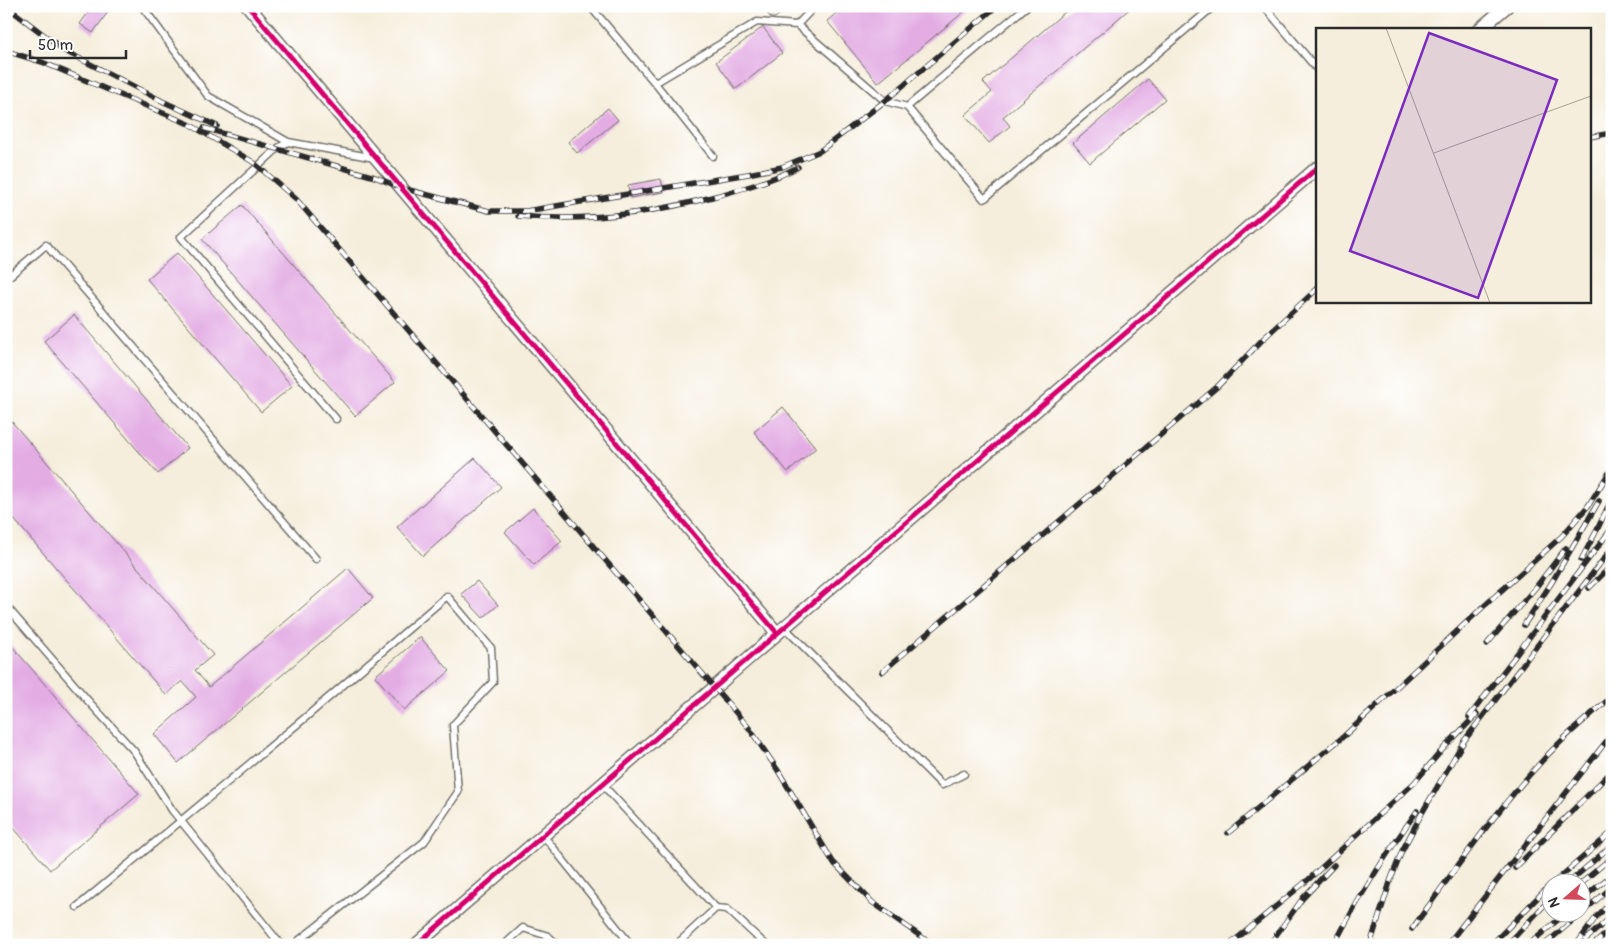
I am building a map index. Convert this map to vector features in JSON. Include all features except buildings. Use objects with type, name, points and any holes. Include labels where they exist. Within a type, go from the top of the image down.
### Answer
[{"type":"street","points":[[248,6],[780,630]]},
{"type":"street","points":[[1481,28],[1507,6]]},
{"type":"street","points":[[416,945],[1316,169]]},
{"type":"lane","points":[[142,6],[208,96],[288,142],[376,158]]},
{"type":"lane","points":[[590,6],[713,156]]},
{"type":"lane","points":[[797,25],[815,6]]},
{"type":"lane","points":[[907,107],[1027,6]]},
{"type":"lane","points":[[655,83],[757,22],[797,25],[885,101],[907,107],[984,199],[1214,6]]},
{"type":"lane","points":[[1264,6],[1316,68]]},
{"type":"lane","points":[[288,142],[278,148],[181,237],[336,419]]},
{"type":"lane","points":[[6,279],[46,245],[316,559]]},
{"type":"lane","points":[[76,907],[306,717],[447,596],[491,648],[493,682],[453,725],[458,792],[424,842],[293,945]]},
{"type":"lane","points":[[6,606],[143,762],[163,797],[180,821],[281,945]]},
{"type":"lane","points":[[780,630],[942,785],[964,774]]},
{"type":"lane","points":[[602,784],[716,908],[727,909],[766,945]]},
{"type":"lane","points":[[543,835],[631,945]]},
{"type":"lane","points":[[676,945],[716,908]]},
{"type":"lane","points":[[504,945],[523,928],[548,936],[558,945]]},
{"type":"railway","points":[[6,6],[65,51],[162,101],[217,126]]},
{"type":"railway","points":[[204,128],[375,177],[402,188],[489,211],[526,211],[748,174],[782,167],[820,151],[885,101],[997,6]]},
{"type":"railway","points":[[6,51],[42,62],[189,124],[253,162],[296,199],[749,728],[777,769],[833,862],[872,902],[933,945]]},
{"type":"railway","points":[[1590,137],[1612,133]]},
{"type":"railway","points":[[518,216],[543,218],[592,217],[664,208],[745,188],[798,167]]},
{"type":"railway","points":[[882,672],[1217,387],[1264,338],[1316,290]]},
{"type":"railway","points":[[1228,833],[1344,736],[1562,536],[1588,506],[1612,468]]},
{"type":"railway","points":[[1581,560],[1612,498]]},
{"type":"railway","points":[[1524,625],[1552,582],[1599,501]]},
{"type":"railway","points":[[1469,717],[1612,528]]},
{"type":"railway","points":[[1487,644],[1536,587],[1566,548]]},
{"type":"railway","points":[[1370,945],[1402,851],[1464,741],[1612,548]]},
{"type":"railway","points":[[1589,588],[1612,565]]},
{"type":"railway","points":[[1412,929],[1474,843],[1524,781],[1550,752],[1612,697]]},
{"type":"railway","points":[[1229,945],[1309,879],[1414,783],[1443,749],[1477,714]]},
{"type":"railway","points":[[1447,945],[1612,734]]},
{"type":"railway","points":[[1515,868],[1612,771]]},
{"type":"railway","points":[[1334,945],[1373,876],[1417,811]]},
{"type":"railway","points":[[1564,874],[1612,832]]},
{"type":"railway","points":[[1579,874],[1612,845]]},
{"type":"railway","points":[[1590,876],[1612,857]]},
{"type":"railway","points":[[1269,945],[1303,898],[1334,865]]},
{"type":"railway","points":[[1590,892],[1612,875]]},
{"type":"railway","points":[[1544,945],[1612,887]]},
{"type":"railway","points":[[1491,945],[1540,895]]},
{"type":"railway","points":[[1576,945],[1597,916],[1612,902]]},
{"type":"railway","points":[[1507,945],[1540,910]]},
{"type":"railway","points":[[1584,941],[1612,916]]},
{"type":"railway","points":[[1528,945],[1553,924]]},
{"type":"railway","points":[[1593,945],[1612,928]]},
{"type":"cycle path","points":[[248,6],[777,633]]},
{"type":"cycle path","points":[[416,945],[1316,169]]}]
